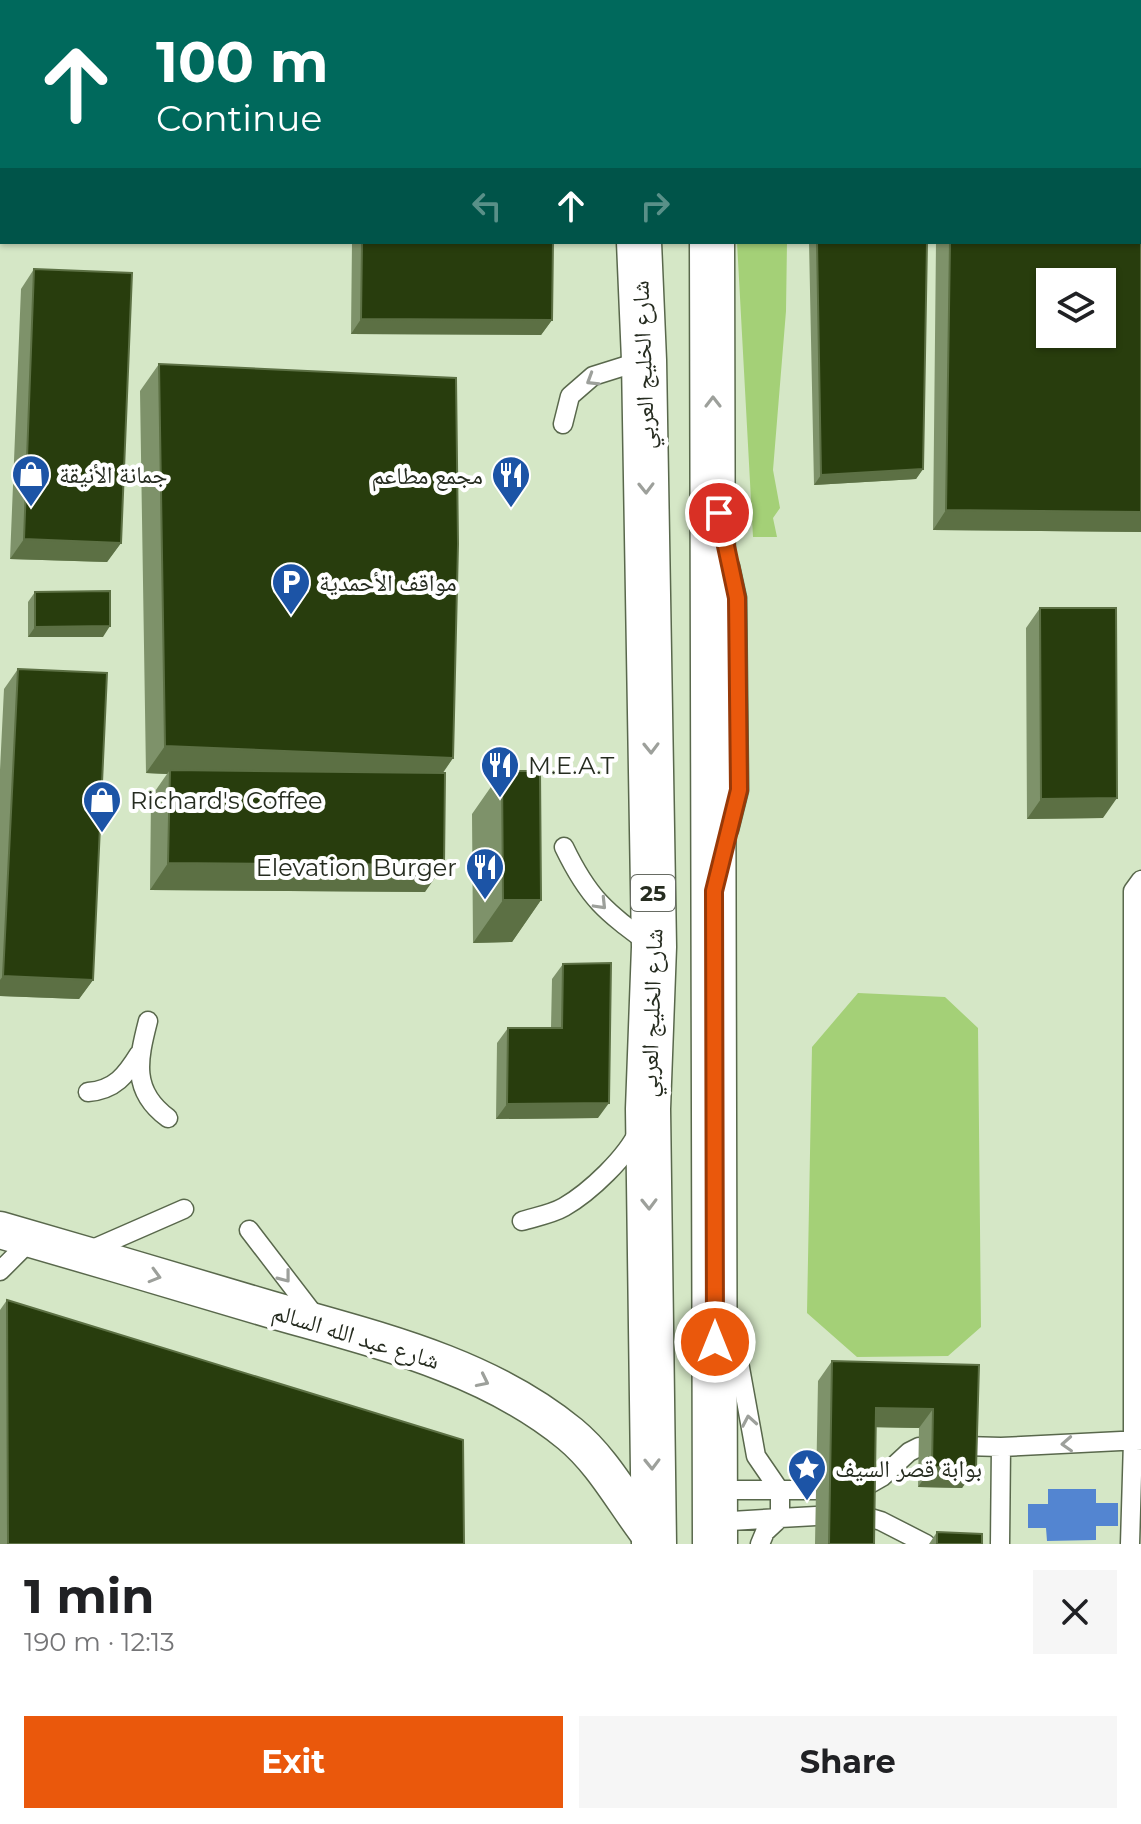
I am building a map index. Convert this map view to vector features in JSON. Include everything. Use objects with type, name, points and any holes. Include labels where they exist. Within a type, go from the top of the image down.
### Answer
[{"type":"main road","name":"شارع الخليج العربي","points":[[639,244],[644,360],[654,947],[648,1109],[654,1541]]},
{"type":"main road","points":[[712,244],[715,1519]]},
{"type":"street","name":"شارع عبد الله السالم","points":[[16,1235],[404,1348],[512,1395],[543,1414],[598,1460],[654,1541]]},
{"type":"lane","points":[[563,424],[570,396],[593,376],[644,360]]},
{"type":"lane","points":[[564,847],[579,878],[598,904],[654,947]]},
{"type":"lane","points":[[1130,1544],[1137,1440],[1133,891],[1141,880]]},
{"type":"lane","points":[[148,1021],[139,1073],[142,1086],[156,1110],[168,1118]]},
{"type":"lane","points":[[88,1092],[102,1091],[116,1084],[141,1051]]},
{"type":"lane","points":[[522,1221],[563,1207],[601,1178],[633,1144],[648,1109]]},
{"type":"lane","points":[[82,1254],[184,1209]]},
{"type":"lane","points":[[714,1223],[756,1456],[780,1491],[780,1518],[765,1532],[760,1544]]},
{"type":"lane","points":[[249,1230],[322,1324]]},
{"type":"lane","points":[[0,1271],[16,1235]]},
{"type":"lane","points":[[964,1446],[1137,1440]]},
{"type":"lane","points":[[861,1489],[882,1477],[909,1452],[919,1447]]},
{"type":"lane","points":[[1000,1544],[1001,1447]]},
{"type":"lane","points":[[715,1519],[780,1491],[816,1490]]},
{"type":"lane","points":[[861,1515],[881,1521],[926,1544]]},
{"type":"lane","points":[[715,1519],[816,1516]]},
{"type":"green space","points":[[737,244],[787,244],[786,311],[773,470],[780,508],[773,518],[777,537],[753,537]]},
{"type":"green space","points":[[858,993],[945,997],[978,1028],[981,1327],[948,1356],[857,1357],[807,1313],[812,1047]]},
{"type":"water","points":[[1048,1489],[1096,1489],[1096,1503],[1118,1503],[1118,1526],[1096,1526],[1096,1540],[1047,1541],[1046,1528],[1028,1528],[1028,1504],[1048,1504]]},
{"type":"building","points":[[362,244],[553,244],[552,320],[361,319]]},
{"type":"building","points":[[817,244],[927,244],[923,469],[821,475]]},
{"type":"building","points":[[950,244],[1141,244],[1141,512],[946,510]]},
{"type":"building","points":[[34,269],[132,273],[121,543],[24,539]]},
{"type":"building","name":"مواقف الأحمدية","points":[[159,364],[456,378],[458,544],[453,758],[165,746]]},
{"type":"building","points":[[110,591],[110,626],[35,627],[35,592]]},
{"type":"building","points":[[1040,608],[1116,608],[1117,798],[1041,799]]},
{"type":"building","points":[[18,669],[107,673],[93,980],[3,976]]},
{"type":"building","points":[[170,770],[445,773],[444,865],[168,863]]},
{"type":"building","points":[[502,771],[540,771],[541,900],[503,900]]},
{"type":"building","points":[[611,963],[609,1103],[507,1104],[508,1028],[562,1028],[563,964]]},
{"type":"building","points":[[7,1300],[463,1440],[464,1544],[8,1544]]},
{"type":"building","points":[[832,1361],[979,1365],[976,1468],[932,1467],[933,1409],[876,1408],[874,1544],[829,1544]]},
{"type":"building","points":[[937,1532],[982,1534],[982,1544],[937,1544]]},
{"type":"place","name":"جمانة الأنيقة","points":[[31,508]]},
{"type":"place","name":"مجمع مطاعم","points":[[511,509]]},
{"type":"place","name":"مواقف الأحمدية","points":[[291,616]]},
{"type":"place","name":"M.E.A.T","points":[[500,799]]},
{"type":"place","name":"Richard's Coffee","points":[[102,834]]},
{"type":"place","name":"Elevation Burger","points":[[485,901]]},
{"type":"place","name":"بوابة قصر السيف","points":[[807,1502]]},
{"type":"route","points":[[715,1342],[714,891],[739,790],[737,598],[719,513]]}]
